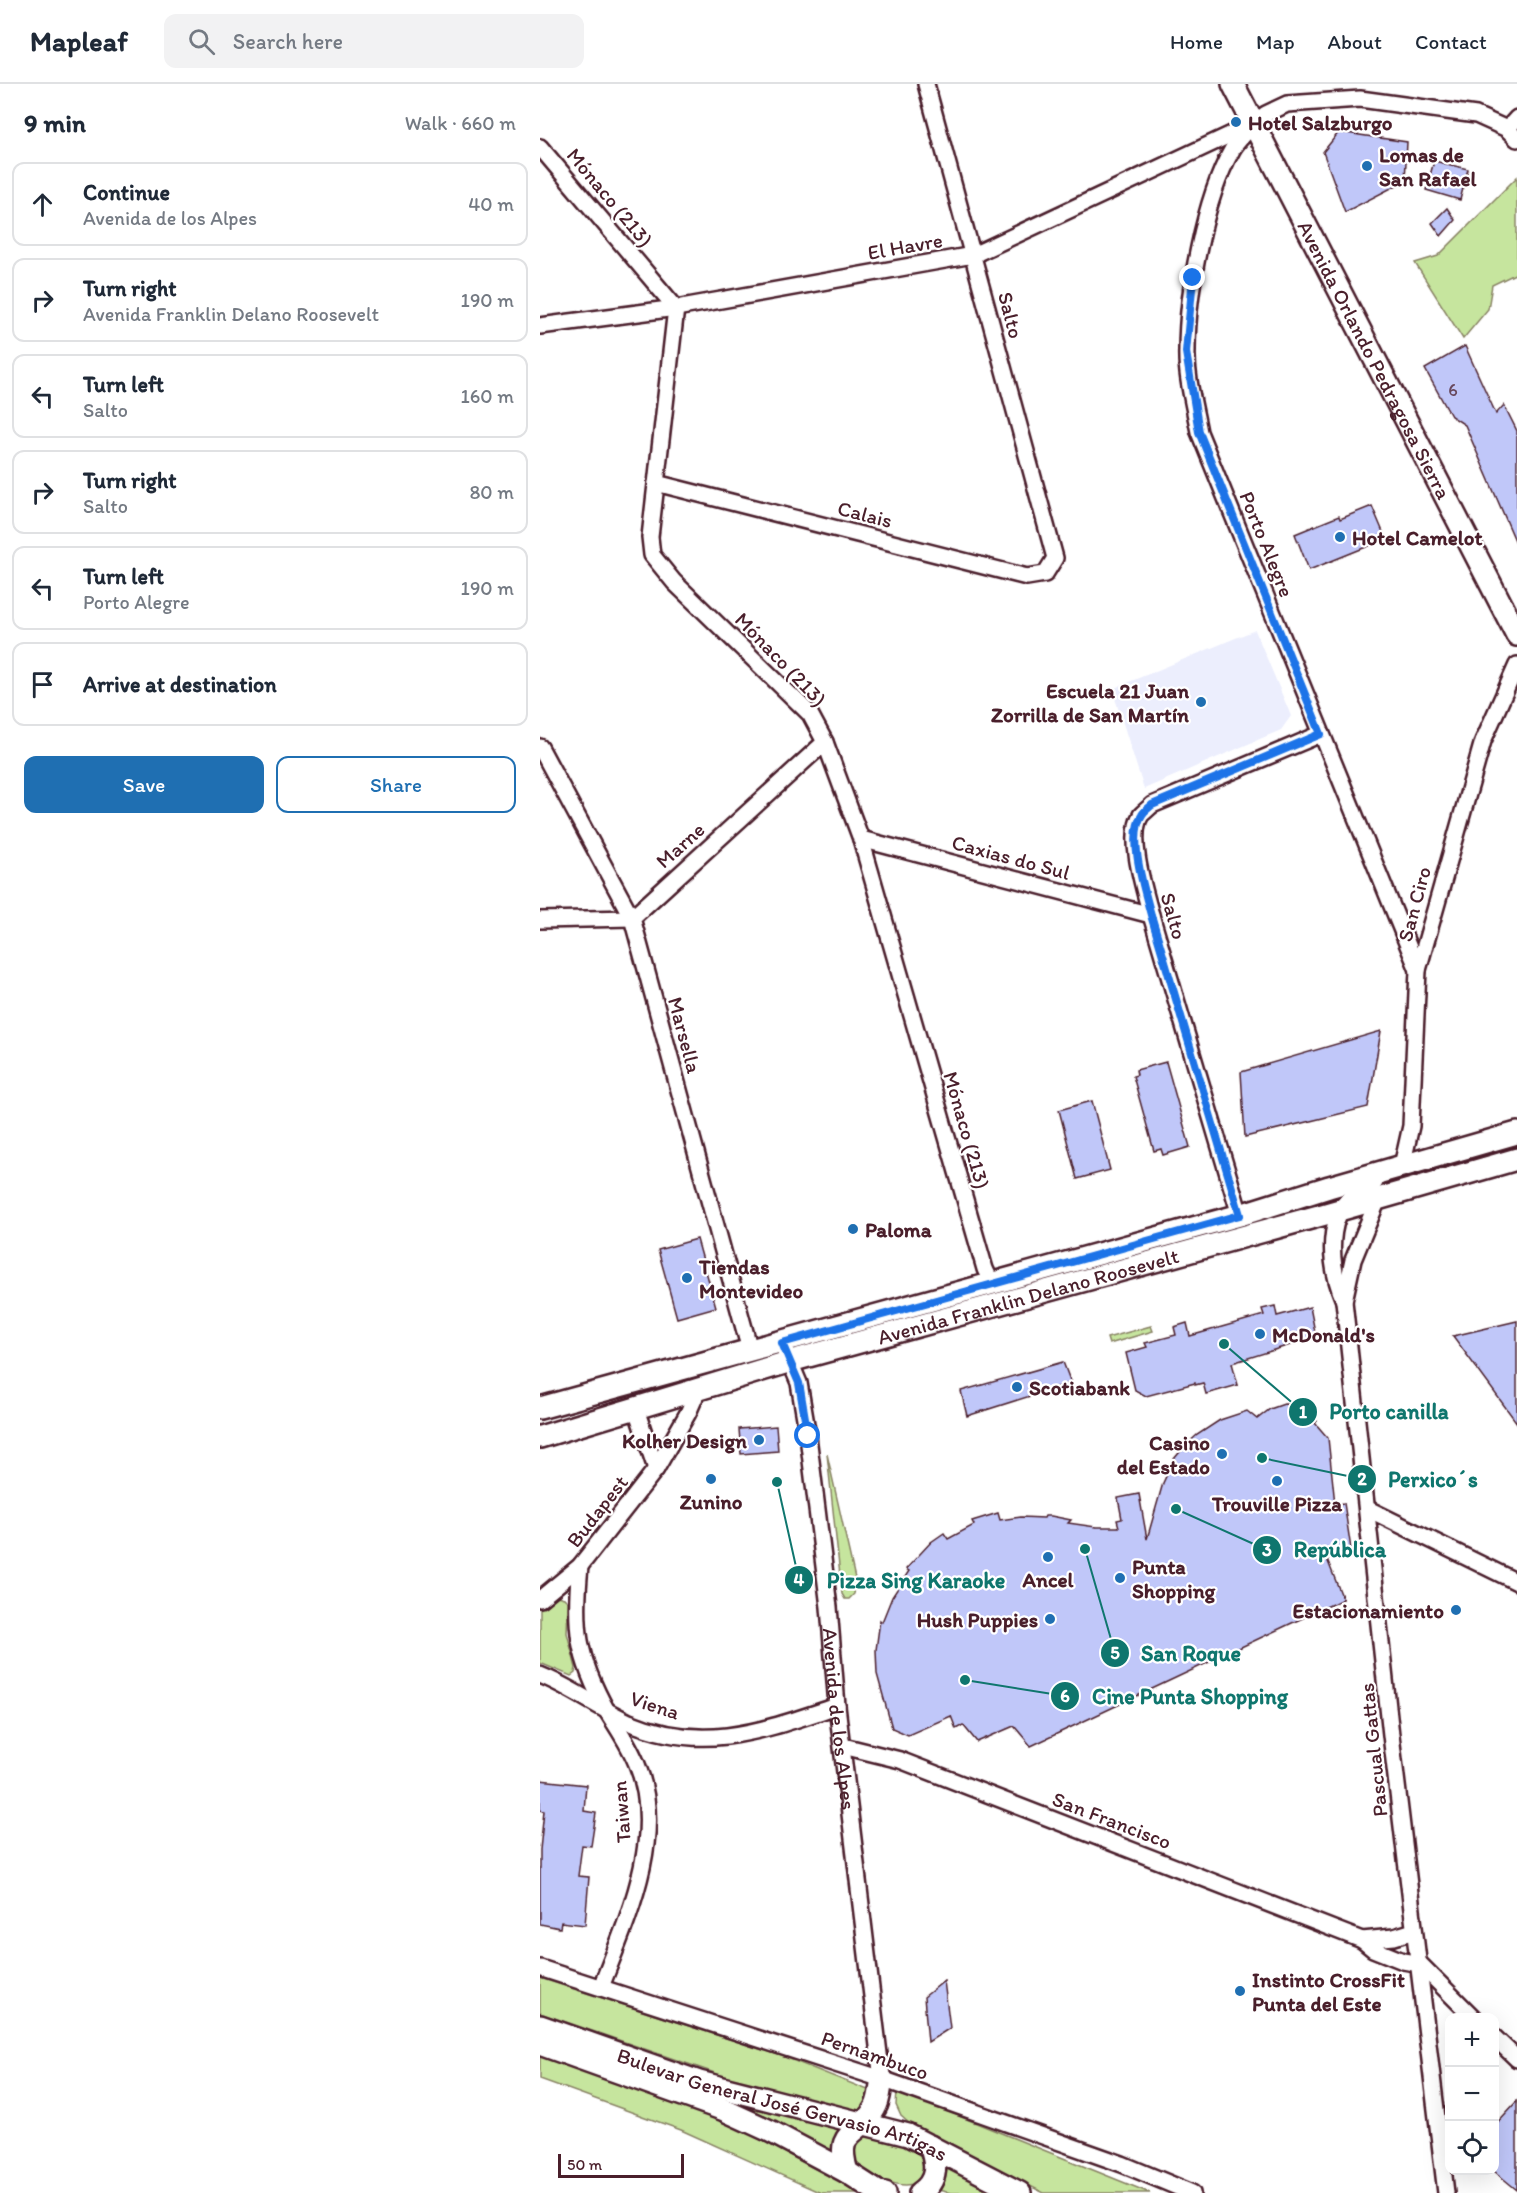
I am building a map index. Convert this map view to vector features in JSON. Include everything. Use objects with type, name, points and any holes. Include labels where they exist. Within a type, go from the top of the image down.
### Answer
[{"type":"main road","name":"Avenida Orlando Pedragosa Sierra","points":[[1233,84],[1517,635]]},
{"type":"main road","name":"Avenida Franklin Delano Roosevelt","points":[[540,1437],[699,1389],[786,1352],[992,1284],[1240,1215],[1517,1133]]},
{"type":"main road","name":"Avenida Franklin Delano Roosevelt","points":[[540,1408],[750,1350],[786,1352],[1341,1208],[1517,1159]]},
{"type":"main road","name":"Bulevar General José Gervasio Artigas","points":[[540,2026],[699,2082],[908,2135],[1020,2193]]},
{"type":"main road","name":"Bulevar General José Gervasio Artigas","points":[[540,2044],[722,2109],[847,2172],[881,2192]]},
{"type":"main road","name":"Avenida de los Alpes","points":[[847,2172],[843,2146],[851,2132],[863,2124],[876,2107],[882,2079]]},
{"type":"main road","name":"Avenida de los Alpes","points":[[882,2079],[890,2112],[908,2135]]},
{"type":"main road","points":[[920,2193],[932,2182],[936,2173],[936,2162],[930,2146]]},
{"type":"street","name":"Salto","points":[[926,84],[1055,558]]},
{"type":"street","points":[[1253,124],[1266,114],[1287,104],[1360,99],[1476,115],[1513,129]]},
{"type":"street","name":"El Havre","points":[[540,326],[676,308],[973,255],[1253,124]]},
{"type":"street","name":"Porto Alegre","points":[[1253,124],[1233,148],[1221,172],[1193,278],[1186,352],[1199,432],[1418,970]]},
{"type":"street","name":"Mónaco (213)","points":[[540,147],[676,308],[650,537],[652,555],[674,582],[810,714],[825,742],[861,839],[985,1269],[992,1284]]},
{"type":"street","name":"Calais","points":[[656,483],[1028,577],[1045,574],[1055,558]]},
{"type":"street","name":"San Ciro","points":[[1402,1166],[1411,1126],[1418,970],[1483,741],[1517,665]]},
{"type":"street","name":"Salto","points":[[1240,1215],[1151,915],[1140,872],[1137,826],[1142,815],[1152,805],[1321,734]]},
{"type":"street","name":"Marne","points":[[632,918],[825,742]]},
{"type":"street","name":"Marsella","points":[[540,747],[632,918],[750,1350]]},
{"type":"street","name":"Caxias do Sul","points":[[861,839],[1151,915]]},
{"type":"street","points":[[540,920],[632,918]]},
{"type":"street","points":[[1341,1208],[1359,1188],[1412,1171],[1429,1158]]},
{"type":"street","name":"Pascual Gattas","points":[[1344,1301],[1353,1260],[1379,1197]]},
{"type":"street","name":"Pascual Gattas","points":[[1341,1208],[1333,1231],[1337,1282],[1344,1301],[1414,1931],[1420,1964],[1446,2193]]},
{"type":"street","name":"Avenida de los Alpes","points":[[786,1352],[799,1383],[808,1436],[829,1607],[837,1706],[882,2079]]},
{"type":"street","name":"Budapest","points":[[540,1599],[580,1566],[656,1469],[699,1389]]},
{"type":"street","name":"Budapest","points":[[636,1409],[656,1469]]},
{"type":"street","points":[[1368,1509],[1517,1582]]},
{"type":"street","name":"Viena","points":[[580,1566],[576,1606],[579,1643],[588,1672],[606,1709],[627,1721],[653,1731],[677,1736],[722,1738],[744,1735],[837,1706]]},
{"type":"street","points":[[540,1675],[606,1709]]},
{"type":"street","name":"Taiwan","points":[[601,1987],[627,1920],[642,1873],[646,1849],[645,1791],[639,1767],[606,1709]]},
{"type":"street","name":"San Francisco","points":[[843,1746],[900,1760],[1362,1940],[1373,1949],[1403,1961],[1420,1964],[1469,2013]]},
{"type":"street","name":"San Francisco","points":[[1362,1940],[1394,1937],[1414,1931]]},
{"type":"street","name":"Pernambuco","points":[[540,1968],[882,2079],[1122,2164],[1192,2193]]},
{"type":"street","points":[[1499,2042],[1517,2059]]},
{"type":"shaded area","name":"Escuela 21 Juan Zorrilla de San Martín","points":[[1255,630],[1291,716],[1281,730],[1144,789],[1112,689]]},
{"type":"green space","points":[[1517,177],[1517,273],[1492,285],[1488,309],[1463,339],[1415,263],[1438,256]]},
{"type":"green space","points":[[1151,1326],[1153,1331],[1109,1344],[1107,1338]]},
{"type":"green space","points":[[827,1454],[856,1583],[854,1594],[849,1599],[845,1599],[842,1594]]},
{"type":"green space","points":[[557,1596],[568,1602],[567,1633],[576,1668],[575,1673],[571,1676],[540,1663],[540,1609]]},
{"type":"green space","points":[[540,1978],[782,2056],[868,2090],[869,2100],[865,2109],[857,2111],[738,2081],[540,2013]]},
{"type":"green space","points":[[540,2053],[737,2127],[860,2193],[821,2193],[681,2130],[540,2079]]},
{"type":"green space","points":[[897,2091],[1150,2193],[1044,2193],[910,2124],[901,2116],[896,2105]]},
{"type":"green space","points":[[724,2099],[844,2128],[835,2153]]},
{"type":"green space","points":[[867,2135],[892,2139],[915,2149],[928,2160],[927,2174],[917,2182],[902,2185],[885,2181],[869,2173],[858,2164],[853,2150],[859,2140]]},
{"type":"green space","points":[[948,2167],[1000,2193],[951,2193],[938,2190]]},
{"type":"building","name":"Lomas de San Rafael","points":[[1339,132],[1407,142],[1405,181],[1345,212],[1323,152]]},
{"type":"building","points":[[1434,161],[1468,169],[1460,200],[1426,190]]},
{"type":"building","points":[[1447,208],[1455,220],[1441,236],[1432,223]]},
{"type":"building","points":[[1465,346],[1496,414],[1504,405],[1517,431],[1517,545],[1465,425],[1451,416],[1425,369]]},
{"type":"building","name":"Hotel Camelot","points":[[1372,506],[1386,539],[1309,570],[1295,534],[1339,516],[1340,519]]},
{"type":"building","points":[[1381,1031],[1368,1107],[1245,1137],[1241,1072]]},
{"type":"building","points":[[1166,1062],[1190,1147],[1163,1155],[1161,1149],[1154,1151],[1133,1076],[1137,1075],[1136,1070]]},
{"type":"building","points":[[1092,1101],[1110,1170],[1077,1179],[1059,1110]]},
{"type":"building","name":"Tiendas Montevideo","points":[[697,1239],[716,1307],[677,1318],[658,1250]]},
{"type":"building","points":[[1275,1306],[1277,1316],[1310,1307],[1316,1337],[1232,1363],[1238,1385],[1206,1394],[1203,1383],[1146,1396],[1135,1390],[1126,1353],[1147,1347],[1145,1343],[1176,1335],[1174,1327],[1187,1323],[1190,1336],[1264,1315],[1262,1309]]},
{"type":"building","points":[[1517,1321],[1517,1423],[1453,1336]]},
{"type":"building","name":"Scotiabank","points":[[1063,1362],[1071,1383],[967,1416],[961,1391]]},
{"type":"building","name":"Punta Shopping","points":[[1284,1404],[1294,1405],[1298,1409],[1301,1406],[1317,1421],[1315,1423],[1328,1438],[1335,1504],[1344,1503],[1351,1549],[1327,1559],[1343,1599],[1031,1746],[1014,1726],[977,1742],[963,1725],[956,1729],[951,1716],[908,1735],[892,1728],[877,1674],[876,1650],[880,1620],[882,1622],[892,1597],[909,1571],[906,1569],[931,1542],[944,1533],[948,1539],[974,1525],[972,1521],[998,1513],[1000,1520],[1051,1516],[1071,1520],[1068,1523],[1119,1527],[1117,1520],[1122,1519],[1118,1498],[1139,1494],[1147,1539],[1163,1483],[1174,1459],[1184,1447],[1197,1435],[1220,1420],[1247,1411],[1257,1419],[1270,1409]]},
{"type":"building","name":"Kolher Design","points":[[776,1426],[778,1451],[741,1454],[739,1429]]},
{"type":"building","points":[[540,1780],[586,1785],[584,1811],[596,1813],[591,1846],[582,1845],[578,1876],[589,1877],[585,1925],[561,1922],[560,1928],[540,1924],[540,1850],[544,1811],[540,1810]]},
{"type":"building","points":[[944,1981],[950,2028],[928,2042],[924,1997]]},
{"type":"building","points":[[1517,2101],[1517,2190],[1499,2175],[1499,2121]]},
{"type":"place","name":"Hotel Salzburgo","points":[[1236,122]]},
{"type":"place","name":"Lomas de San Rafael","points":[[1367,166]]},
{"type":"place","name":"Hotel Camelot","points":[[1340,537]]},
{"type":"place","name":"Escuela 21 Juan Zorrilla de San Martín","points":[[1201,702]]},
{"type":"place","name":"Paloma","points":[[853,1229]]},
{"type":"place","name":"Tiendas Montevideo","points":[[687,1278]]},
{"type":"place","name":"McDonald's","points":[[1260,1334]]},
{"type":"place","name":"Porto canilla","points":[[1224,1344]]},
{"type":"place","name":"Scotiabank","points":[[1017,1387]]},
{"type":"place","name":"Kolher Design","points":[[759,1440]]},
{"type":"place","name":"Casino del Estado","points":[[1222,1454]]},
{"type":"place","name":"Perxico´s","points":[[1262,1458]]},
{"type":"place","name":"Zunino","points":[[711,1479]]},
{"type":"place","name":"Trouville Pizza","points":[[1277,1481]]},
{"type":"place","name":"Pizza Sing Karaoke","points":[[777,1482]]},
{"type":"place","name":"República","points":[[1176,1509]]},
{"type":"place","name":"San Roque","points":[[1085,1549]]},
{"type":"place","name":"Ancel","points":[[1048,1557]]},
{"type":"place","name":"Punta Shopping","points":[[1120,1578]]},
{"type":"place","name":"Estacionamiento","points":[[1456,1610]]},
{"type":"place","name":"Hush Puppies","points":[[1050,1619]]},
{"type":"place","name":"Cine Punta Shopping","points":[[965,1680]]},
{"type":"place","name":"Instinto CrossFit Punta del Este","points":[[1240,1991]]},
{"type":"route","points":[[808,1436],[799,1383],[782,1343],[1240,1215],[1151,915],[1140,872],[1137,826],[1142,815],[1152,805],[1321,734],[1199,432],[1186,352],[1193,278]]}]
